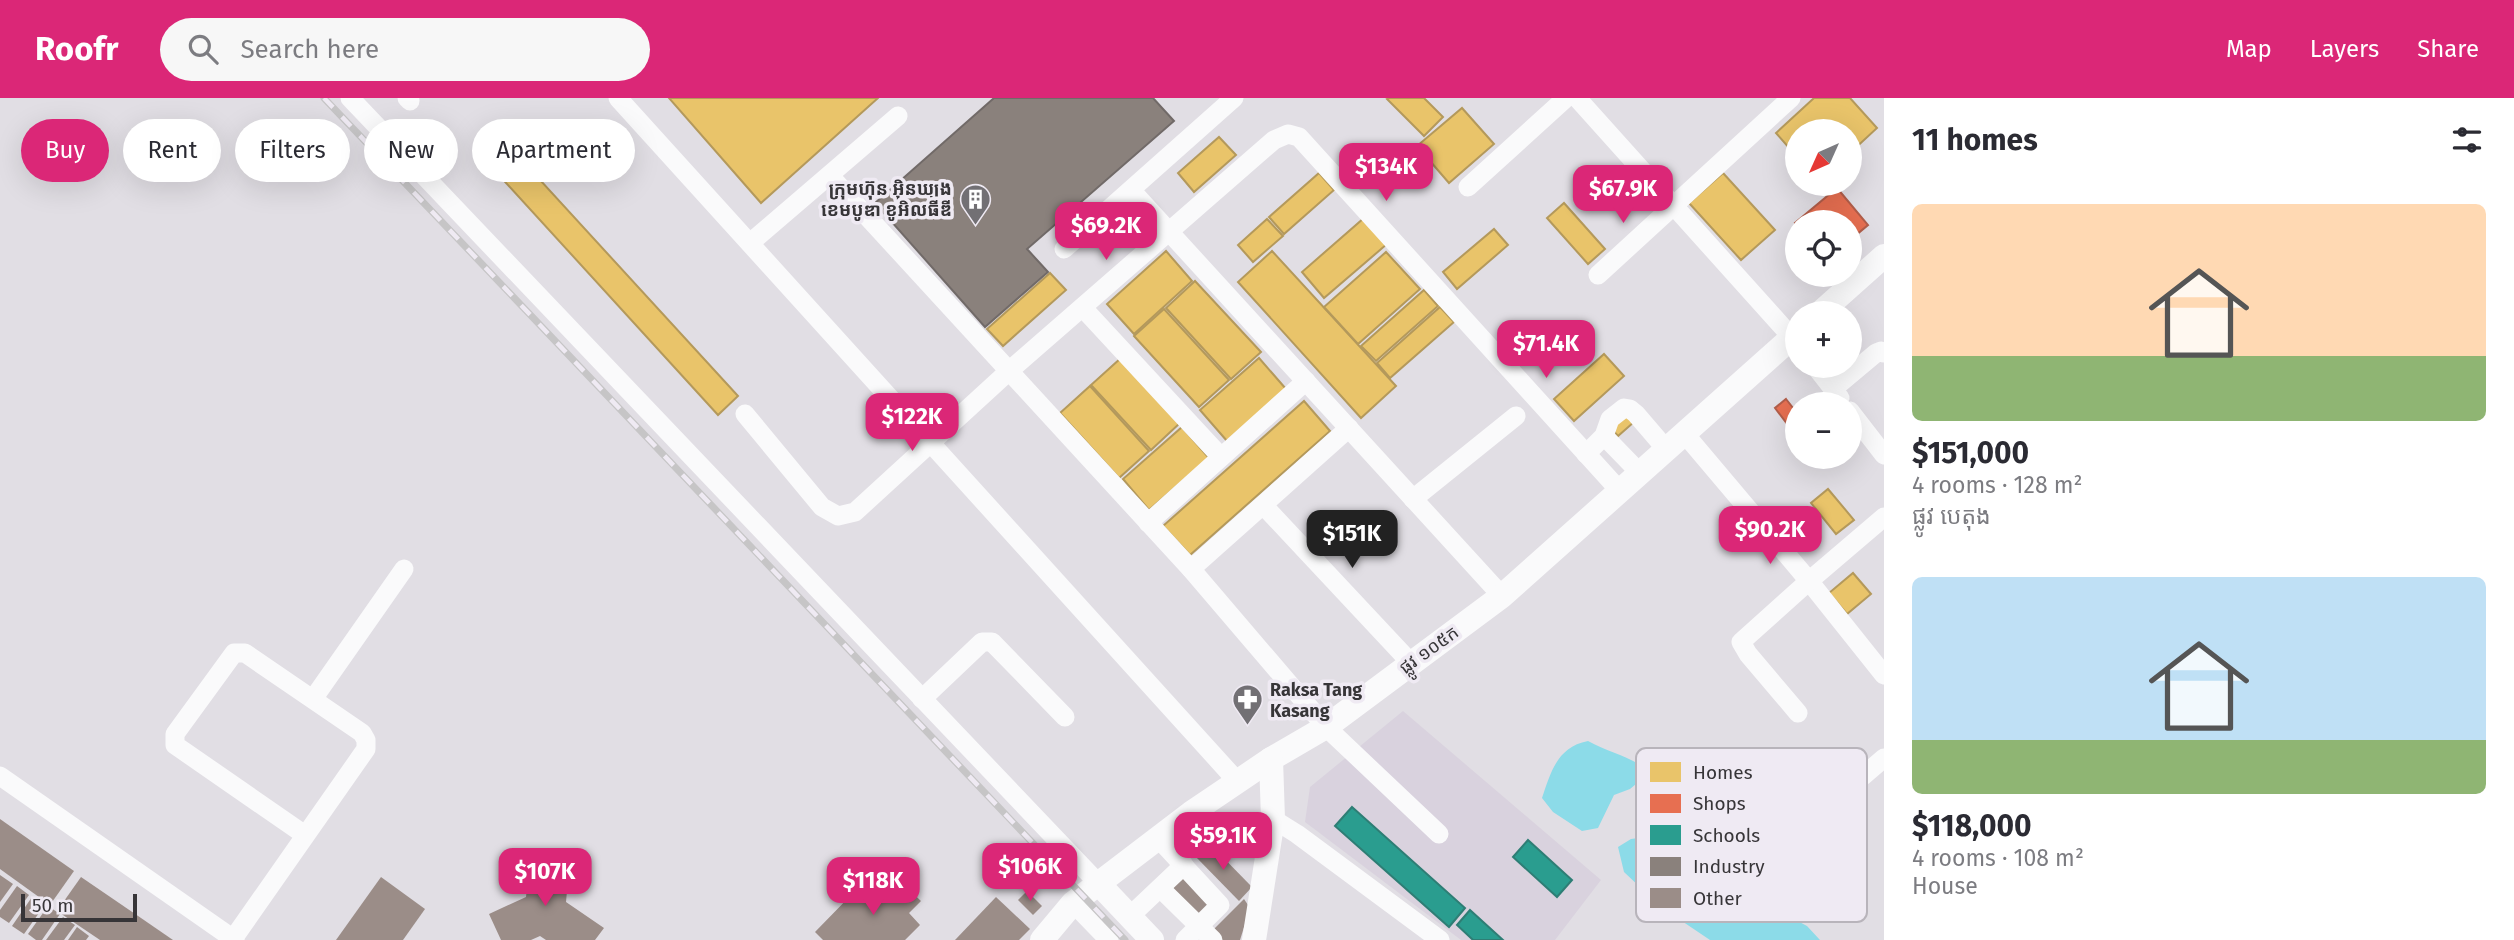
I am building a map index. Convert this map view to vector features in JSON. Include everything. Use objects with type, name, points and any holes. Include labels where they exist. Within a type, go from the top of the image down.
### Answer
[{"type":"main road","points":[[1833,301],[1884,256]]},
{"type":"main road","name":"ផ្លូវ ១០៥ក","points":[[1042,940],[1073,903],[1158,838],[1237,781],[1326,727],[1502,596],[1675,441],[1785,347]]},
{"type":"main road","points":[[1254,940],[1273,819],[1271,759]]},
{"type":"main road","points":[[1098,883],[1152,940]]},
{"type":"street","points":[[350,98],[1098,883]]},
{"type":"street","points":[[618,98],[1237,781]]},
{"type":"street","points":[[1064,249],[1234,98]]},
{"type":"street","points":[[1468,187],[1566,98]]},
{"type":"street","points":[[1577,98],[1785,326]]},
{"type":"street","points":[[1598,275],[1791,98]]},
{"type":"street","points":[[750,243],[898,116]]},
{"type":"street","points":[[745,414],[822,507],[838,516],[855,512],[1009,371],[1274,140],[1287,134],[1299,137],[1620,491]]},
{"type":"street","points":[[830,176],[1191,569],[1326,727],[1439,834]]},
{"type":"street","points":[[1131,190],[1502,596]]},
{"type":"street","points":[[1083,308],[1221,457]]},
{"type":"street","points":[[1842,392],[1876,353],[1884,353]]},
{"type":"street","points":[[1825,378],[1836,392]]},
{"type":"street","points":[[1148,523],[1306,381]]},
{"type":"street","points":[[1586,454],[1604,436],[1610,419],[1624,408],[1630,409],[1675,441],[1809,581],[1884,675]]},
{"type":"street","points":[[1413,499],[1516,416]]},
{"type":"street","points":[[1862,427],[1884,455]]},
{"type":"street","points":[[1191,569],[1349,428]]},
{"type":"street","points":[[1604,436],[1640,473]]},
{"type":"street","points":[[1264,506],[1411,663]]},
{"type":"street","points":[[1798,713],[1741,643],[1884,517]]},
{"type":"street","points":[[313,699],[404,569]]},
{"type":"street","points":[[922,699],[982,642],[992,642],[1065,718]]},
{"type":"street","points":[[0,776],[234,939],[366,749],[366,740],[362,733],[245,653],[234,653],[174,739],[177,747],[305,835]]},
{"type":"street","points":[[1867,773],[1884,758]]},
{"type":"street","points":[[1273,819],[1440,940]]},
{"type":"street","points":[[1158,838],[1220,905],[1185,940]]},
{"type":"street","points":[[1129,917],[1184,865]]},
{"type":"street","points":[[1160,888],[1213,940]]},
{"type":"street","points":[[1073,903],[1109,940]]},
{"type":"shaded area","points":[[1403,711],[1601,880],[1555,940],[1461,940],[1305,822],[1310,787]]},
{"type":"water","points":[[1588,741],[1636,763],[1636,784],[1614,795],[1598,828],[1582,831],[1553,812],[1542,798],[1557,762],[1577,744]]},
{"type":"water","points":[[1636,838],[1636,883],[1624,872],[1618,847]]},
{"type":"water","points":[[1683,922],[1799,922],[1820,940],[1710,940]]},
{"type":"building: Homes","points":[[669,98],[878,98],[761,203]]},
{"type":"building: Homes","points":[[1424,98],[1443,117],[1424,136],[1387,99]]},
{"type":"building: Homes","points":[[1814,98],[1850,98],[1877,128],[1862,142],[1862,119],[1791,119]]},
{"type":"building: Homes","points":[[1462,108],[1494,144],[1449,183],[1417,146]]},
{"type":"building: Homes","points":[[1785,125],[1785,143],[1776,133]]},
{"type":"building: Homes","points":[[1219,137],[1236,155],[1194,192],[1178,173]]},
{"type":"building: Homes","points":[[1319,173],[1334,190],[1284,234],[1269,217]]},
{"type":"building: Homes","points":[[1723,173],[1775,230],[1741,260],[1689,203]]},
{"type":"building: Homes","points":[[505,182],[542,182],[738,396],[718,415]]},
{"type":"building: Homes","points":[[1564,203],[1605,249],[1588,264],[1547,218]]},
{"type":"building: Homes","points":[[1364,218],[1387,244],[1324,298],[1302,272]]},
{"type":"building: Homes","points":[[1267,219],[1283,236],[1253,262],[1238,245]]},
{"type":"building: Homes","points":[[1494,229],[1508,245],[1457,289],[1443,272]]},
{"type":"building: Homes","points":[[1166,251],[1192,281],[1134,334],[1107,304]]},
{"type":"building: Homes","points":[[1272,251],[1396,386],[1361,418],[1238,282]]},
{"type":"building: Homes","points":[[1386,252],[1420,289],[1358,344],[1324,307]]},
{"type":"building: Homes","points":[[1050,273],[1066,290],[1003,346],[987,329]]},
{"type":"building: Homes","points":[[1195,281],[1261,352],[1231,379],[1166,308]]},
{"type":"building: Homes","points":[[1424,290],[1438,306],[1376,361],[1361,346]]},
{"type":"building: Homes","points":[[1440,307],[1454,322],[1390,378],[1377,363]]},
{"type":"building: Homes","points":[[1164,309],[1229,380],[1199,407],[1134,336]]},
{"type":"building: Homes","points":[[1604,354],[1624,376],[1574,421],[1554,399]]},
{"type":"building: Homes","points":[[1121,358],[1180,423],[1151,450],[1091,385]]},
{"type":"building: Homes","points":[[1259,358],[1286,389],[1227,441],[1200,410]]},
{"type":"building: Homes","points":[[1090,386],[1149,451],[1119,478],[1060,413]]},
{"type":"building: Homes","points":[[1304,401],[1330,431],[1190,555],[1163,526]]},
{"type":"building: Homes","points":[[1625,412],[1634,422],[1618,436],[1609,426]]},
{"type":"building: Homes","points":[[1182,427],[1209,458],[1149,510],[1123,479]]},
{"type":"building: Homes","points":[[1828,489],[1854,520],[1836,534],[1811,503]]},
{"type":"building: Homes","points":[[1853,573],[1871,594],[1847,614],[1829,593]]},
{"type":"building: Shops","points":[[1827,196],[1844,196],[1855,210],[1811,210]]},
{"type":"building: Shops","points":[[1862,218],[1868,225],[1862,230]]},
{"type":"building: Shops","points":[[1785,400],[1785,421],[1775,408]]},
{"type":"building: Schools","points":[[1352,807],[1465,908],[1449,927],[1335,826]]},
{"type":"building: Schools","points":[[1528,840],[1572,880],[1557,897],[1513,857]]},
{"type":"building: Schools","points":[[1470,910],[1503,940],[1473,940],[1457,925]]},
{"type":"building: Industry","name":"ក្រុមហ៊ុន អ៊ិនឃ្យុង ខេមបូឌា ខូអិលធីឌី","points":[[994,98],[1153,98],[1174,121],[1027,249],[1048,272],[985,327],[875,203]]},
{"type":"building: Other","points":[[0,819],[74,871],[50,905],[0,869]]},
{"type":"building: Other","points":[[1208,842],[1252,887],[1239,901],[1195,856]]},
{"type":"building: Other","points":[[530,857],[564,860],[569,869],[566,902],[604,928],[595,940],[546,940],[540,936],[531,940],[501,940],[489,914],[526,897]]},
{"type":"building: Other","points":[[1178,867],[1217,908],[1203,921],[1163,881]]},
{"type":"building: Other","points":[[0,875],[13,884],[0,902]]},
{"type":"building: Other","points":[[81,877],[173,940],[100,940],[57,911]]},
{"type":"building: Other","points":[[381,877],[425,909],[403,940],[336,940]]},
{"type":"building: Other","points":[[902,883],[921,901],[909,913],[920,925],[905,940],[823,940],[815,932],[856,890],[864,898],[878,884],[890,896]]},
{"type":"building: Other","points":[[17,886],[29,895],[9,923],[0,917],[0,910]]},
{"type":"building: Other","points":[[1027,891],[1042,906],[1033,915],[1018,900]]},
{"type":"building: Other","points":[[32,897],[44,906],[24,934],[12,926]]},
{"type":"building: Other","points":[[996,897],[1030,929],[1019,940],[955,940]]},
{"type":"building: Other","points":[[1244,899],[1250,908],[1240,940],[1221,940],[1212,931]]},
{"type":"building: Other","points":[[48,906],[60,914],[42,940],[36,940],[28,934]]},
{"type":"building: Other","points":[[63,917],[75,925],[64,940],[46,940]]},
{"type":"building: Other","points":[[77,927],[89,936],[86,940],[68,940]]},
{"type":"railway","points":[[324,98],[1125,940]]},
{"type":"place","name":"ក្រុមហ៊ុន អ៊ិនឃ្យុង ខេមបូឌា ខូអិលធីឌី","points":[[975,226]]},
{"type":"place","name":"Raksa Tang Kasang","points":[[1247,727]]}]
